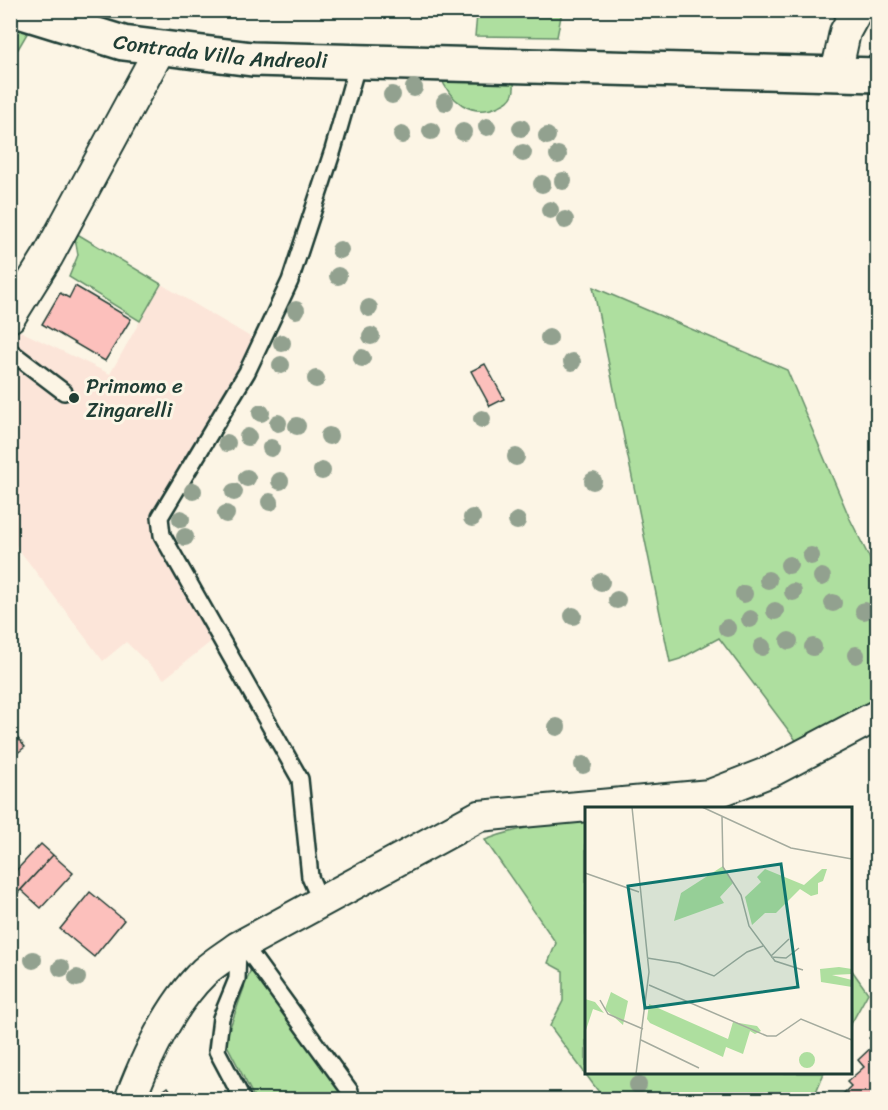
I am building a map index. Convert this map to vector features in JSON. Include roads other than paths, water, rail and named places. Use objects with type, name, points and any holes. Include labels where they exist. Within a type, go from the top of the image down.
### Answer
[{"type":"main road","name":"Contrada Villa Andreoli","points":[[16,10],[123,43],[252,59],[878,75]]},
{"type":"street","points":[[836,74],[845,32],[857,10]]},
{"type":"street","points":[[10,317],[48,256],[161,47]]},
{"type":"street","points":[[130,1100],[142,1068],[168,1017],[204,972],[240,946],[478,816],[710,795],[774,770],[878,715]]},
{"type":"lane","points":[[321,902],[310,877],[300,778],[162,535],[160,517],[247,372],[290,281],[333,150],[358,62]]},
{"type":"lane","points":[[10,351],[64,392]]},
{"type":"lane","points":[[240,946],[350,1091]]},
{"type":"lane","points":[[240,946],[237,979],[221,1018],[217,1051],[243,1100]]},
{"type":"place","name":"Primomo e Zingarelli","points":[[74,398]]}]
